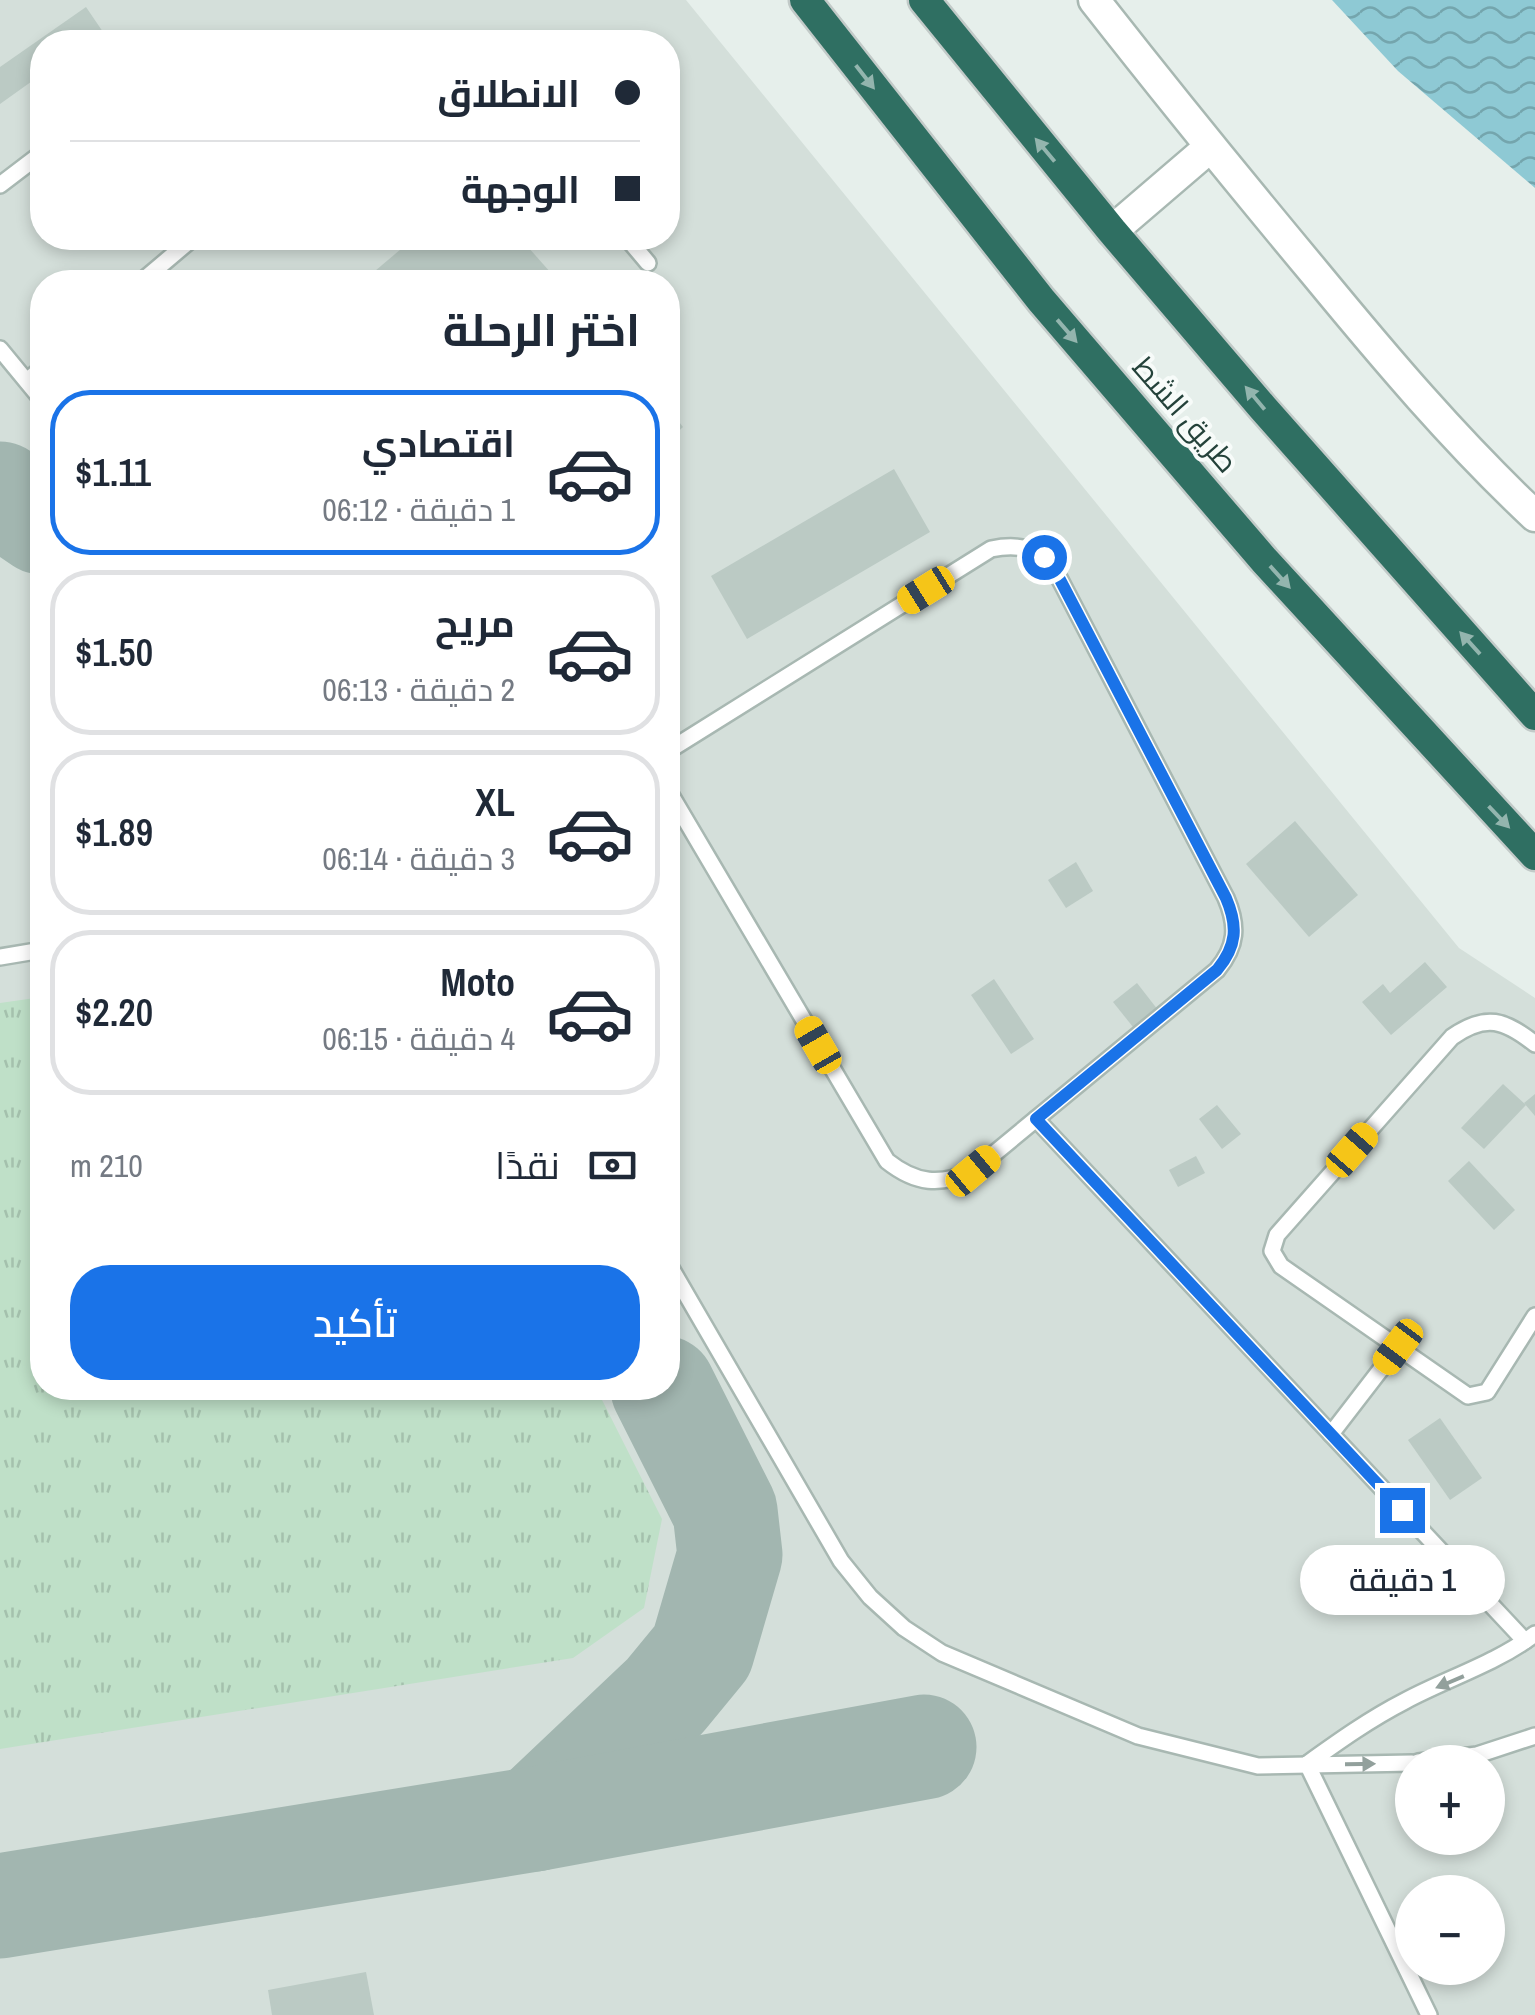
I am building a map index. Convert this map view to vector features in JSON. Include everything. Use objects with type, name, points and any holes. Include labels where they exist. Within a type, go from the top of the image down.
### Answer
[{"type":"highway","name":"طريق الشط","points":[[805,0],[1041,300],[1264,560],[1535,855]]},
{"type":"highway","points":[[924,0],[1112,231],[1391,556],[1535,715]]},
{"type":"street","points":[[1094,0],[1396,372],[1483,468],[1535,516]]},
{"type":"street","points":[[1112,231],[1210,147]]},
{"type":"lane","points":[[0,185],[30,162]]},
{"type":"lane","points":[[155,270],[179,250]]},
{"type":"lane","points":[[638,250],[648,263]]},
{"type":"lane","points":[[0,349],[30,386]]},
{"type":"lane","points":[[27,382],[30,379]]},
{"type":"lane","points":[[680,744],[991,550],[1009,545],[1028,548],[1044,557],[1056,572],[1226,898],[1234,916],[1235,936],[1230,954],[1217,970],[973,1171],[952,1181],[928,1182],[906,1176],[888,1161],[680,810]]},
{"type":"lane","points":[[0,957],[30,952]]},
{"type":"lane","points":[[1535,1044],[1513,1027],[1498,1022],[1466,1028],[1452,1037],[1272,1243],[1272,1252],[1281,1266],[1468,1396],[1478,1396],[1494,1384],[1535,1316]]},
{"type":"lane","points":[[1036,1119],[1331,1434],[1530,1638],[1469,1674],[1408,1699],[1353,1730],[1307,1764]]},
{"type":"lane","points":[[680,1285],[841,1560],[870,1596],[904,1628],[942,1653],[984,1673],[1138,1736],[1258,1766],[1395,1763]]},
{"type":"lane","points":[[1331,1434],[1398,1347]]},
{"type":"lane","points":[[1505,1746],[1535,1736]]},
{"type":"lane","points":[[1307,1764],[1429,2015]]},
{"type":"shaded area","points":[[0,0],[686,0],[1459,948],[1535,998],[1535,2015],[0,2015]]},
{"type":"green space","points":[[30,999],[30,1400],[602,1400],[662,1519],[644,1608],[573,1658],[0,1749],[0,1003]]},
{"type":"water","points":[[1332,0],[1535,0],[1535,188],[1398,71]]},
{"type":"building","points":[[86,7],[102,30],[53,30]]},
{"type":"building","points":[[30,46],[30,83],[0,104],[0,67]]},
{"type":"building","points":[[400,250],[531,250],[548,270],[376,270]]},
{"type":"building","points":[[894,469],[930,532],[747,639],[711,576]]},
{"type":"building","points":[[1295,821],[1358,895],[1309,937],[1246,864]]},
{"type":"building","points":[[1076,862],[1093,891],[1066,908],[1048,880]]},
{"type":"building","points":[[1425,962],[1447,987],[1391,1035],[1362,1002],[1383,984],[1390,993]]},
{"type":"building","points":[[994,979],[1034,1039],[1011,1054],[971,995]]},
{"type":"building","points":[[1137,983],[1165,1019],[1141,1037],[1113,1002]]},
{"type":"building","points":[[1503,1084],[1526,1105],[1484,1149],[1461,1128]]},
{"type":"building","points":[[1535,1094],[1535,1116],[1524,1103]]},
{"type":"building","points":[[1217,1105],[1241,1134],[1222,1149],[1199,1119]]},
{"type":"building","points":[[1196,1156],[1205,1173],[1178,1187],[1169,1170]]},
{"type":"building","points":[[1469,1161],[1515,1210],[1494,1230],[1448,1181]]},
{"type":"building","points":[[1440,1418],[1482,1478],[1450,1500],[1408,1440]]},
{"type":"building","points":[[366,1972],[374,2015],[272,2015],[268,1990]]},
{"type":"taxiway","points":[[0,494],[30,514]]},
{"type":"taxiway","points":[[535,1819],[665,1696],[702,1651],[730,1555],[725,1511],[669,1400]]},
{"type":"taxiway","points":[[0,1906],[535,1819],[924,1747]]},
{"type":"route","points":[[1044,557],[1056,572],[1226,898],[1234,916],[1235,936],[1230,954],[1217,970],[1036,1119],[1402,1510]]}]
